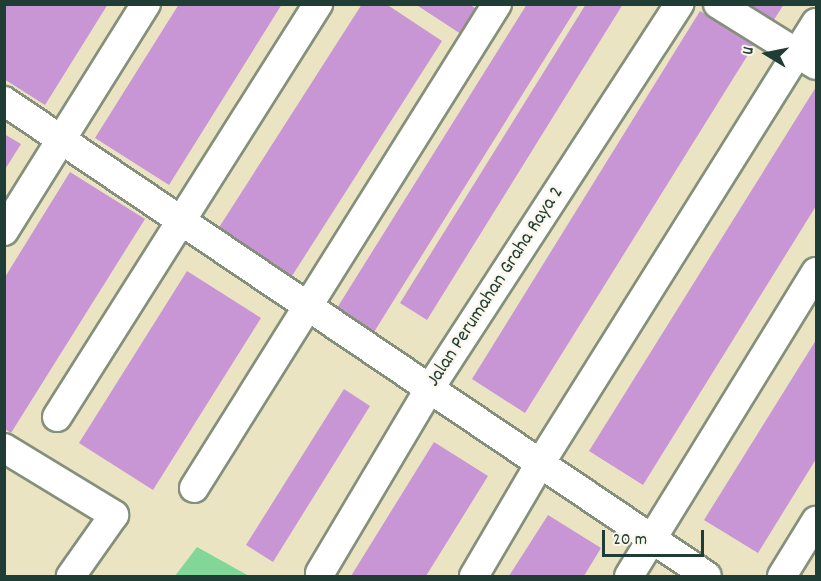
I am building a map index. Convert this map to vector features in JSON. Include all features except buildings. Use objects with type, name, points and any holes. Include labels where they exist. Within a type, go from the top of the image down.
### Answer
[{"type":"street","points":[[4,231],[62,142],[146,4]]},
{"type":"street","points":[[57,417],[183,222],[318,4]]},
{"type":"street","points":[[194,488],[497,4]]},
{"type":"street","name":"Jalan Perumahan Graha Raya 2","points":[[320,573],[430,388],[679,4]]},
{"type":"street","points":[[718,4],[807,60]]},
{"type":"street","points":[[474,576],[541,462],[807,60],[816,23]]},
{"type":"street","points":[[4,101],[307,308],[541,462],[707,576]]},
{"type":"street","points":[[629,576],[816,272]]},
{"type":"street","points":[[4,448],[114,515],[71,576]]},
{"type":"street","points":[[782,576],[816,520]]},
{"type":"green space","points":[[197,547],[249,576],[175,576]]}]
